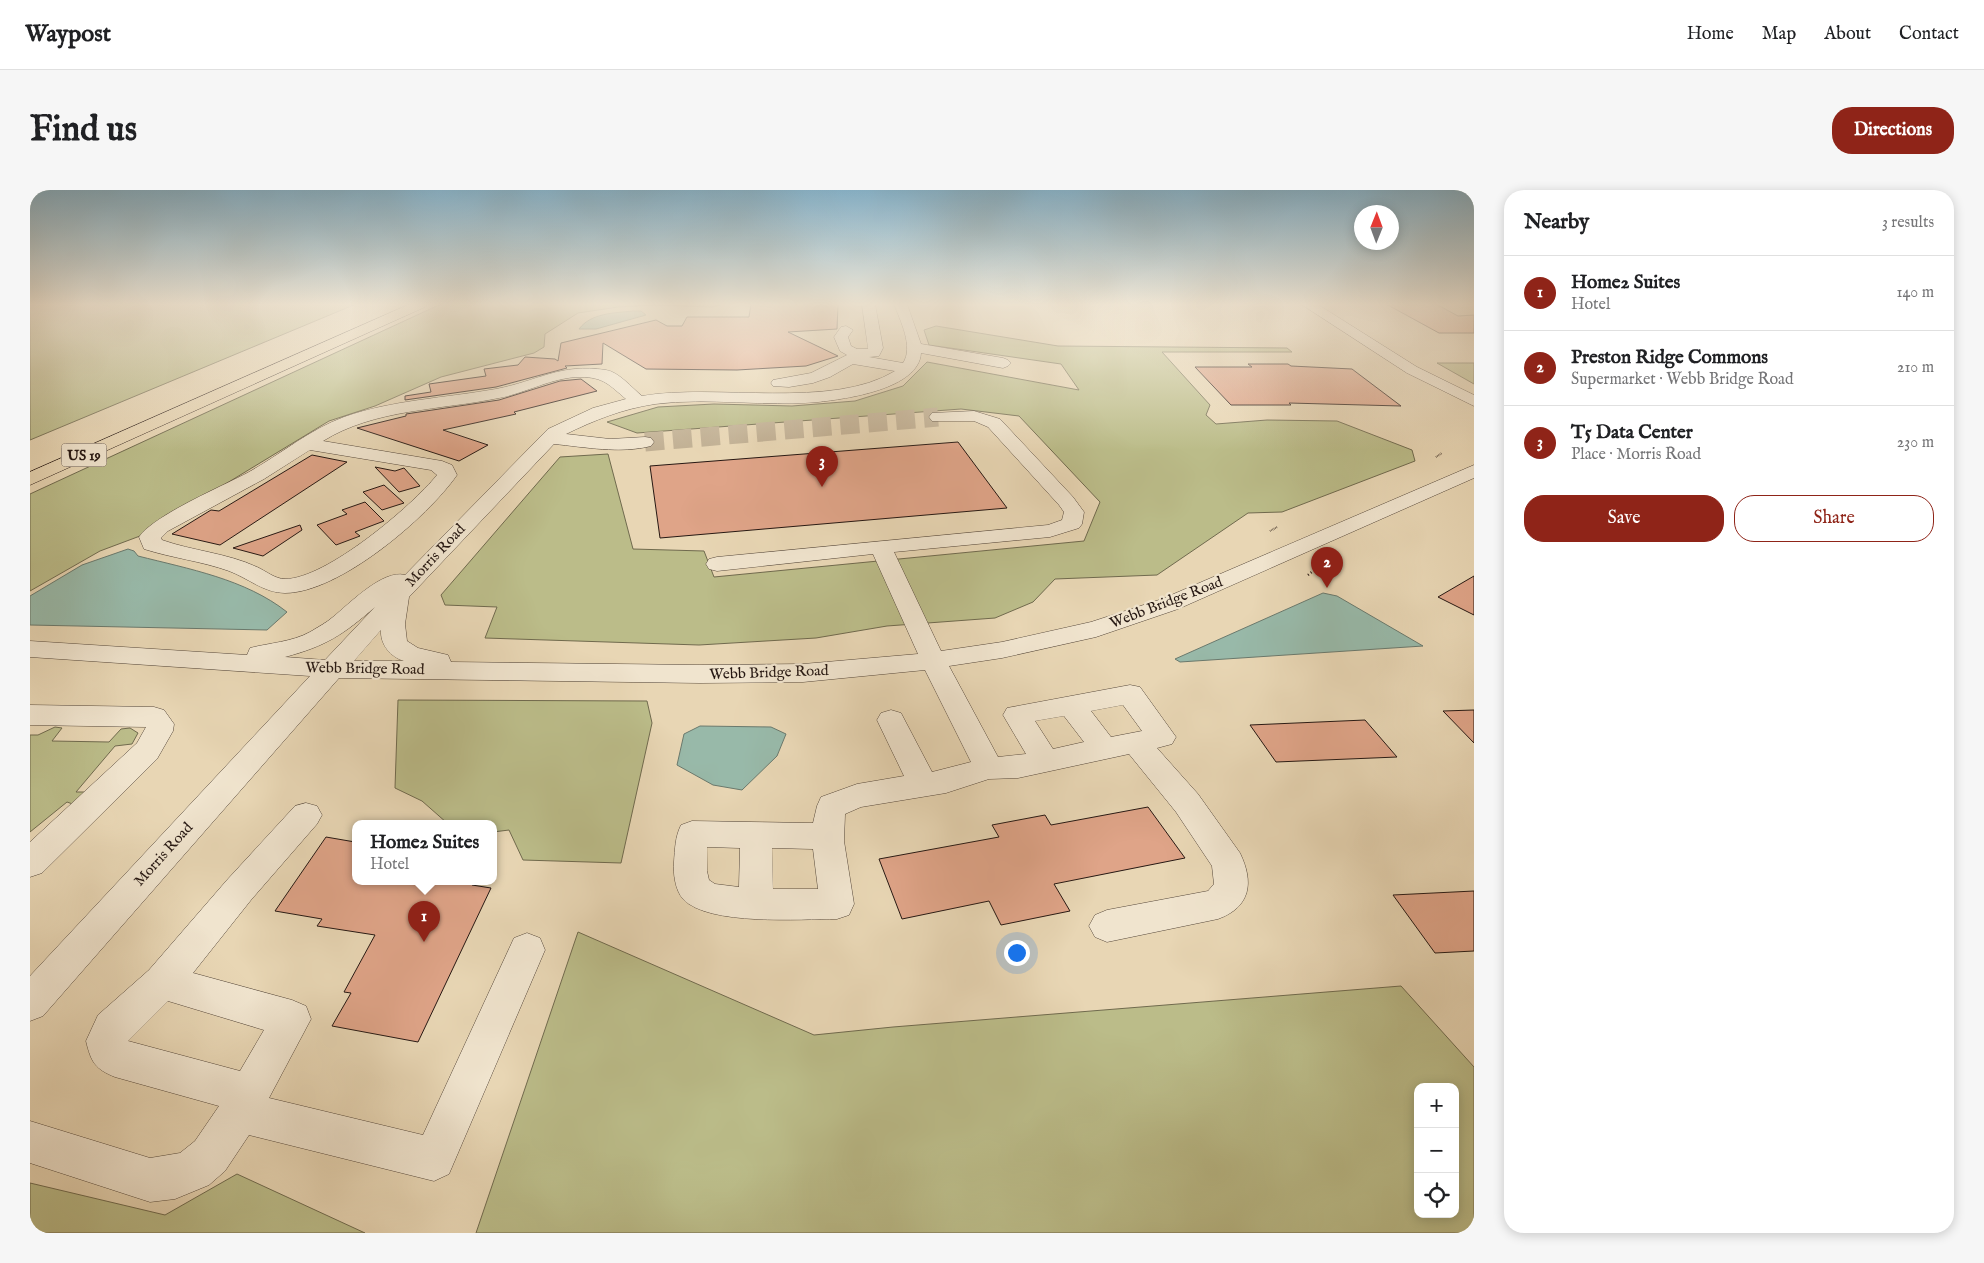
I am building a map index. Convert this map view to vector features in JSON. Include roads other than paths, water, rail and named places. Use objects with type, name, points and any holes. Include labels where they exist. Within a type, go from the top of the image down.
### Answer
[{"type":"highway","points":[[227,374],[276,353]]},
{"type":"highway","name":"US 19","points":[[30,479],[312,353]]},
{"type":"street","points":[[849,353],[852,356],[907,368],[913,359],[914,353]]},
{"type":"street","points":[[740,382],[776,383],[809,380],[824,375],[852,356],[874,353]]},
{"type":"street","points":[[946,353],[1003,363]]},
{"type":"street","points":[[1385,353],[1412,370],[1473,398]]},
{"type":"street","points":[[1410,353],[1444,374],[1473,398]]},
{"type":"street","name":"Morris Road","points":[[30,1002],[422,568],[554,434],[599,412],[622,405],[685,397],[818,397],[874,387],[899,375],[907,368]]},
{"type":"street","points":[[308,444],[435,465],[445,469],[447,475],[424,502],[394,529],[336,570],[322,578],[306,583],[286,586],[275,585],[221,561],[152,544],[150,537],[161,527],[308,444],[327,431],[350,421],[378,413],[500,393],[567,374],[581,372],[607,375],[631,386],[639,402]]},
{"type":"street","points":[[717,564],[1050,531],[1072,524],[1074,512],[1066,501],[994,423],[987,418],[976,416],[938,417]]},
{"type":"street","points":[[549,438],[610,444],[645,442]]},
{"type":"street","name":"Webb Bridge Road","points":[[30,650],[331,669],[700,674],[804,673],[903,665],[1002,650],[1096,629],[1170,604],[1474,471]]},
{"type":"street","points":[[881,547],[933,660],[989,768]]},
{"type":"street","points":[[214,661],[285,650],[314,640],[340,624],[375,594],[422,568]]},
{"type":"street","points":[[399,595],[391,632],[397,646],[405,652],[431,660],[514,671]]},
{"type":"street","points":[[828,836],[692,834],[690,870],[694,888],[708,898],[756,904],[837,904],[828,836],[828,816],[832,806],[857,796],[946,781],[989,768],[1018,767],[1162,737],[1130,694],[1018,715],[1045,761]]},
{"type":"street","points":[[1071,705],[1104,748]]},
{"type":"street","points":[[30,716],[154,717],[160,724],[159,731],[147,751],[30,863]]},
{"type":"street","points":[[891,720],[923,784]]},
{"type":"street","points":[[1107,926],[1218,904],[1232,889],[1228,863],[1187,803],[1136,742]]},
{"type":"street","points":[[306,815],[238,890],[162,982],[112,1029],[106,1041],[108,1050],[115,1057],[245,1103],[434,1159],[527,950]]},
{"type":"street","points":[[756,834],[756,904]]},
{"type":"street","points":[[30,1142],[150,1180],[175,1177],[194,1170],[210,1156],[228,1133],[292,1020],[162,982]]},
{"type":"tunnel","points":[[645,442],[938,417]]},
{"type":"place","name":"T5 Data Center","points":[[822,487]]},
{"type":"place","name":"Preston Ridge Commons","points":[[1327,588]]},
{"type":"place","name":"Home2 Suites","points":[[424,942]]}]
